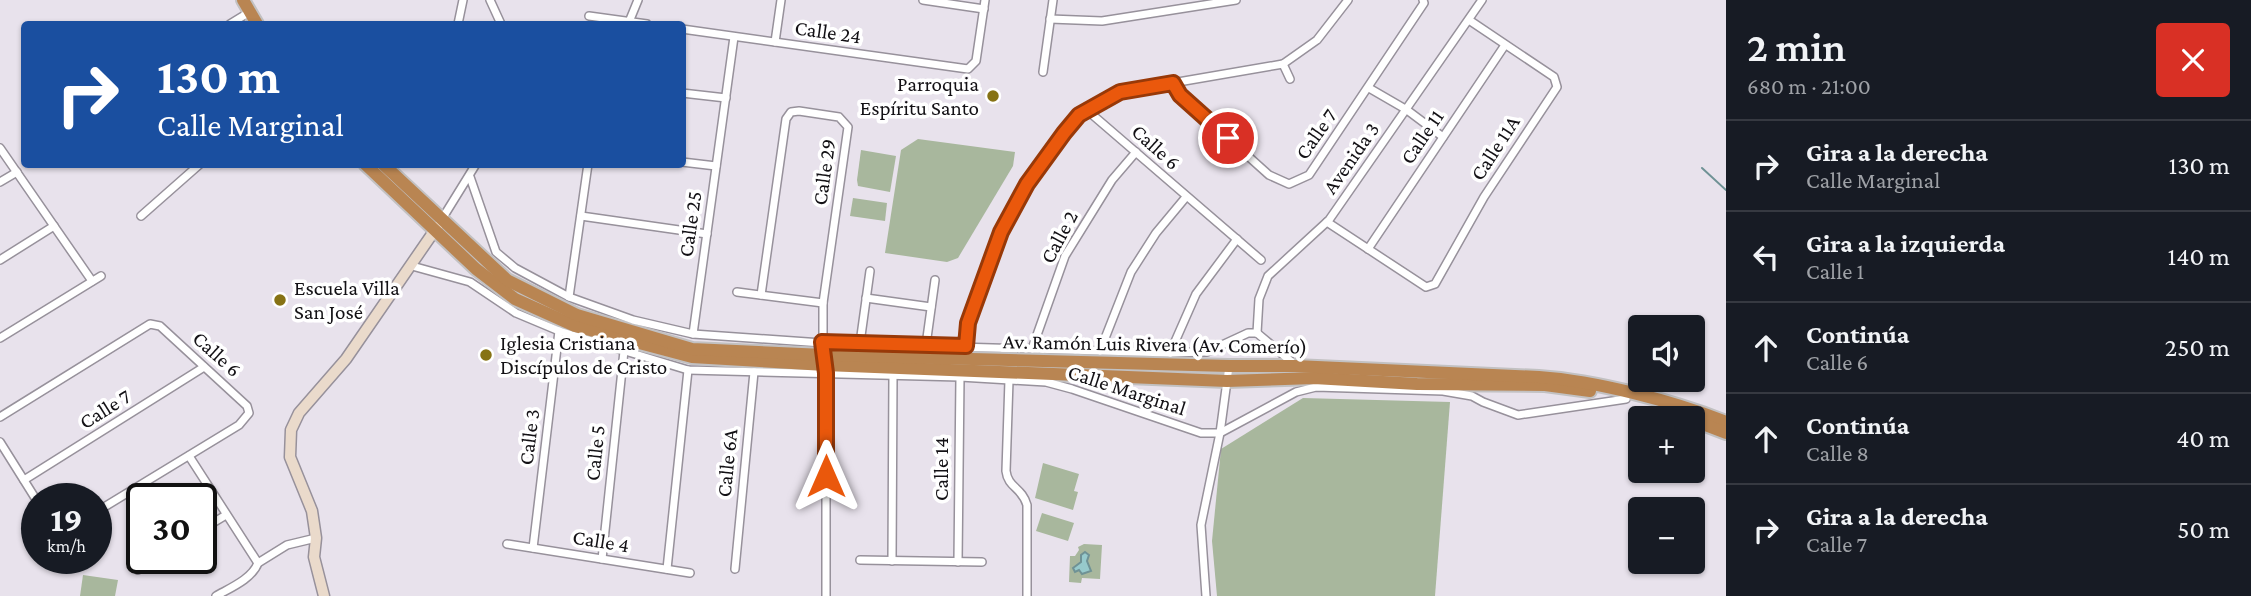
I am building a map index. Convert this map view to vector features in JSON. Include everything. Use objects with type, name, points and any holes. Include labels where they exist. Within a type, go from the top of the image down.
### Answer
[{"type":"highway","points":[[234,0],[245,18]]},
{"type":"highway","points":[[243,0],[245,18]]},
{"type":"highway","name":"Av. Ramón Luis Rivera (Av. Comerío)","points":[[370,168],[438,225]]},
{"type":"highway","name":"Av. Ramón Luis Rivera (Av. Comerío)","points":[[387,168],[476,269],[508,295],[575,326],[692,357],[1296,366],[1573,379],[1726,422]]},
{"type":"highway","name":"Av. Ramón Luis Rivera (Av. Comerío)","points":[[824,359],[1227,380],[1314,378],[1417,384],[1545,385],[1584,389],[1648,406]]},
{"type":"highway","points":[[1705,425],[1726,433]]},
{"type":"street","points":[[459,21],[463,0]]},
{"type":"street","points":[[490,0],[500,21]]},
{"type":"street","points":[[629,21],[638,0]]},
{"type":"street","points":[[775,42],[781,0]]},
{"type":"street","points":[[923,0],[985,4]]},
{"type":"street","points":[[1043,72],[1053,0]]},
{"type":"street","points":[[1050,19],[1102,21],[1236,0]]},
{"type":"street","points":[[966,346],[968,323],[1001,232],[1027,184],[1079,115],[1120,92],[1283,64],[1317,40],[1348,0]]},
{"type":"street","name":"Calle 7","points":[[1173,83],[1180,95],[1269,175],[1289,184],[1309,175],[1369,88],[1424,3],[1423,0]]},
{"type":"street","name":"Avenida 3","points":[[1257,333],[1259,299],[1268,276],[1327,222],[1482,0]]},
{"type":"street","name":"Calle 24","points":[[686,30],[968,69],[976,61],[985,4]]},
{"type":"street","points":[[589,16],[622,21]]},
{"type":"street","points":[[1469,20],[1505,45]]},
{"type":"street","name":"Calle 25","points":[[693,334],[734,37]]},
{"type":"street","name":"Calle 11A","points":[[1368,249],[1426,287],[1435,284],[1485,197],[1557,87],[1553,78],[1505,45]]},
{"type":"street","name":"Calle 11","points":[[1368,249],[1505,45]]},
{"type":"street","points":[[1283,64],[1290,79]]},
{"type":"street","points":[[1369,88],[1407,110],[1443,137]]},
{"type":"street","points":[[686,93],[726,98]]},
{"type":"street","name":"Calle 29","points":[[761,295],[786,118],[791,112],[799,111],[839,117],[848,127],[823,303],[824,359]]},
{"type":"street","name":"Calle 6","points":[[1088,111],[1261,260]]},
{"type":"street","points":[[0,148],[92,281]]},
{"type":"street","name":"Calle 2","points":[[1032,349],[1065,256],[1112,180],[1136,152]]},
{"type":"street","points":[[686,162],[716,166]]},
{"type":"street","points":[[141,216],[195,168]]},
{"type":"street","points":[[324,596],[314,556],[316,538],[312,510],[290,457],[291,430],[299,413],[346,359],[412,266],[474,168]]},
{"type":"street","points":[[569,296],[587,168]]},
{"type":"street","points":[[0,182],[17,172]]},
{"type":"street","name":"Calle Marginal","points":[[470,177],[496,252],[515,268],[569,296],[633,320],[893,374],[1046,382],[1072,388],[1176,426],[1201,433],[1220,433]]},
{"type":"street","points":[[1100,351],[1131,272],[1156,233],[1186,197]]},
{"type":"street","points":[[581,216],[707,234]]},
{"type":"street","points":[[1327,222],[1368,249]]},
{"type":"street","points":[[0,260],[54,226]]},
{"type":"street","points":[[1170,353],[1196,294],[1237,239]]},
{"type":"street","name":"Calle Marginal","points":[[412,266],[470,282],[516,313],[559,331],[688,370],[754,372],[824,359],[860,343],[1170,353],[1207,352],[1248,333],[1257,333]]},
{"type":"street","points":[[860,343],[870,271]]},
{"type":"street","points":[[0,338],[101,276]]},
{"type":"street","points":[[926,345],[935,280]]},
{"type":"street","points":[[737,292],[823,303]]},
{"type":"street","points":[[866,298],[931,307]]},
{"type":"street","name":"Calle 6","points":[[0,417],[150,324],[160,326],[247,406],[249,414],[239,425],[112,502]]},
{"type":"street","name":"Calle 3","points":[[533,548],[559,331]]},
{"type":"street","points":[[1257,333],[1296,366]]},
{"type":"street","name":"Calle 5","points":[[602,558],[624,351]]},
{"type":"street","points":[[824,359],[826,596]]},
{"type":"street","points":[[1206,596],[1201,526],[1220,433],[1230,366]]},
{"type":"street","name":"Calle 7","points":[[23,480],[204,367]]},
{"type":"street","points":[[667,569],[688,370]]},
{"type":"street","name":"Calle 6A","points":[[735,569],[754,372]]},
{"type":"street","points":[[892,561],[893,374]]},
{"type":"street","name":"Calle 14","points":[[958,562],[960,377]]},
{"type":"street","points":[[1009,380],[1006,471],[1009,482],[1024,494],[1027,505],[1027,596]]},
{"type":"street","points":[[1220,433],[1296,392],[1316,387],[1443,391],[1472,396],[1518,415],[1626,399]]},
{"type":"street","points":[[0,442],[25,483]]},
{"type":"street","points":[[189,456],[258,563]]},
{"type":"street","points":[[217,520],[226,514]]},
{"type":"street","points":[[216,596],[248,576],[258,563],[287,545],[316,538]]},
{"type":"street","name":"Calle 4","points":[[507,544],[690,573]]},
{"type":"street","points":[[860,561],[982,562]]},
{"type":"green space","points":[[918,139],[1015,152],[1013,166],[958,258],[947,262],[885,253],[901,150]]},
{"type":"green space","points":[[861,150],[896,156],[890,192],[858,186]]},
{"type":"green space","points":[[853,198],[887,203],[885,221],[850,216]]},
{"type":"green space","points":[[1303,398],[1450,402],[1435,596],[1217,596],[1212,541],[1221,449]]},
{"type":"green space","points":[[1043,463],[1079,474],[1074,491],[1078,492],[1073,510],[1035,498]]},
{"type":"green space","points":[[1042,513],[1074,523],[1068,541],[1036,531]]},
{"type":"green space","points":[[1084,544],[1102,545],[1100,579],[1082,578],[1081,583],[1069,582],[1070,556],[1075,556],[1078,547]]},
{"type":"green space","points":[[83,575],[118,580],[115,596],[80,596]]},
{"type":"water","points":[[1085,552],[1089,555],[1087,561],[1091,571],[1082,574],[1079,570],[1075,572],[1073,568],[1081,562],[1081,555]]},
{"type":"waterway","points":[[1702,168],[1726,190]]},
{"type":"place","name":"Parroquia Espíritu Santo","points":[[993,96]]},
{"type":"place","name":"Escuela Villa San José","points":[[280,300]]},
{"type":"place","name":"Iglesia Cristiana Discípulos de Cristo","points":[[486,355]]},
{"type":"route","points":[[826,476],[826,373],[822,342],[966,346],[968,323],[1001,232],[1027,184],[1079,115],[1120,92],[1173,83],[1180,95],[1228,138]]}]
